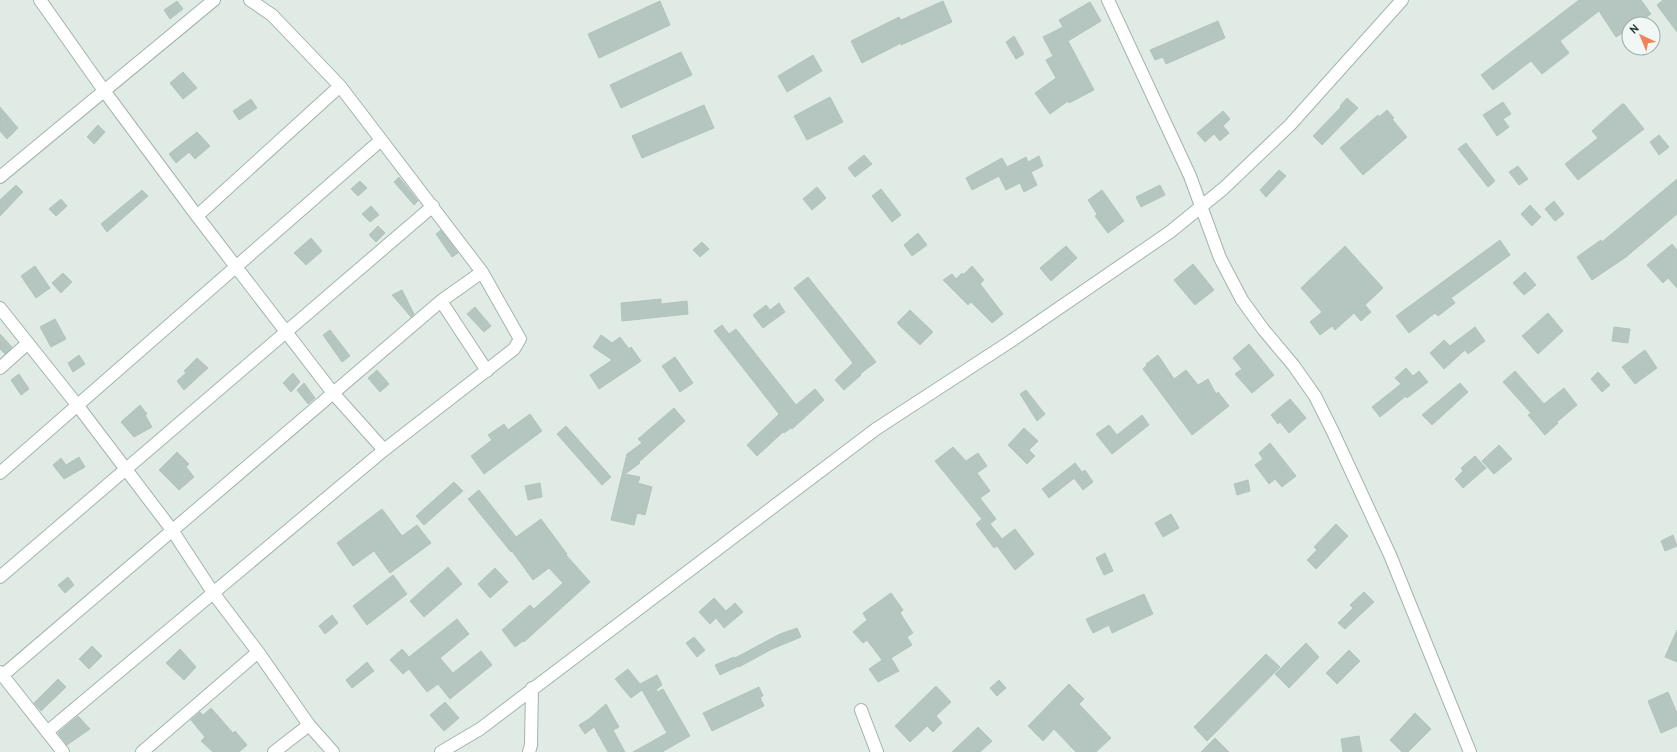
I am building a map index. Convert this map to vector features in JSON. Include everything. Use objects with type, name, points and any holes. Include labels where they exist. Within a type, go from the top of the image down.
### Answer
[{"type":"street","points":[[40,0],[105,92],[197,216],[334,393],[384,450]]},
{"type":"street","points":[[0,177],[105,92],[214,0]]},
{"type":"street","points":[[47,732],[214,594],[384,450],[514,349],[520,339],[482,272],[340,86],[272,15],[250,0]]},
{"type":"street","points":[[1108,0],[1183,161],[1220,258],[1242,300],[1262,329],[1294,366],[1315,396],[1390,555],[1470,752]]},
{"type":"street","points":[[441,752],[480,729],[532,688],[876,429],[1114,271],[1170,232],[1224,188],[1290,125],[1402,0]]},
{"type":"street","points":[[197,216],[340,86]]},
{"type":"street","points":[[0,473],[381,140]]},
{"type":"street","points":[[0,577],[433,206]]},
{"type":"street","points":[[63,752],[1,674],[441,302],[482,272]]},
{"type":"street","points":[[441,302],[487,371]]},
{"type":"street","points":[[0,308],[78,406],[172,530],[214,594],[310,724],[333,752]]},
{"type":"street","points":[[0,368],[28,343]]},
{"type":"street","points":[[142,752],[258,652]]},
{"type":"street","points":[[529,752],[531,745],[532,688]]},
{"type":"street","points":[[861,710],[877,752]]},
{"type":"street","points":[[274,752],[310,724]]},
{"type":"building","points":[[1579,0],[1641,0],[1651,14],[1648,16],[1621,16],[1621,34],[1616,37],[1599,11],[1560,41],[1569,53],[1542,74],[1531,61],[1493,90],[1481,75]]},
{"type":"building","points":[[1663,0],[1677,0],[1677,32],[1657,5]]},
{"type":"building","points":[[177,1],[183,9],[170,19],[164,10]]},
{"type":"building","points":[[660,1],[670,25],[599,58],[588,34]]},
{"type":"building","points":[[943,1],[952,22],[901,45],[901,43],[862,63],[851,41],[899,17],[901,20]]},
{"type":"building","points":[[1090,2],[1101,21],[1068,41],[1094,90],[1069,103],[1068,101],[1050,114],[1035,93],[1056,78],[1046,60],[1053,56],[1043,37],[1063,27],[1059,20]]},
{"type":"building","points":[[1218,21],[1225,38],[1166,64],[1163,57],[1155,60],[1150,50]]},
{"type":"building","points":[[1014,36],[1024,54],[1016,59],[1006,42]]},
{"type":"building","points":[[681,52],[692,75],[621,108],[610,85]]},
{"type":"building","points":[[813,55],[822,71],[787,92],[778,76]]},
{"type":"building","points":[[183,72],[197,88],[183,99],[170,83]]},
{"type":"building","points":[[830,97],[843,122],[807,140],[794,116]]},
{"type":"building","points":[[1347,98],[1358,108],[1322,145],[1313,136],[1341,107],[1340,106]]},
{"type":"building","points":[[251,99],[257,108],[239,120],[233,111]]},
{"type":"building","points":[[1503,102],[1511,114],[1503,119],[1509,127],[1497,136],[1483,115]]},
{"type":"building","points":[[1622,104],[1624,104],[1644,129],[1578,180],[1565,164],[1598,138],[1592,131]]},
{"type":"building","points":[[704,105],[714,128],[642,158],[632,136]]},
{"type":"building","points":[[0,107],[18,128],[7,139],[0,131]]},
{"type":"building","points":[[1387,110],[1394,118],[1392,119],[1407,137],[1363,175],[1340,148],[1378,115],[1379,117]]},
{"type":"building","points":[[1223,111],[1230,119],[1223,126],[1229,133],[1220,141],[1214,134],[1205,142],[1197,133]]},
{"type":"building","points":[[98,125],[105,132],[94,144],[87,137]]},
{"type":"building","points":[[197,132],[210,146],[195,159],[189,152],[176,163],[169,154]]},
{"type":"building","points":[[1659,135],[1669,147],[1659,155],[1650,142]]},
{"type":"building","points":[[1466,143],[1495,181],[1488,187],[1458,149]]},
{"type":"building","points":[[864,155],[872,164],[855,177],[848,168]]},
{"type":"building","points":[[1039,156],[1043,166],[1031,172],[1037,185],[1024,192],[1020,183],[1006,190],[999,176],[972,190],[966,178],[1002,158],[1007,167],[1026,157],[1028,162]]},
{"type":"building","points":[[1518,166],[1528,179],[1519,185],[1509,172]]},
{"type":"building","points":[[1279,170],[1286,176],[1266,197],[1260,190]]},
{"type":"building","points":[[399,177],[418,201],[414,205],[394,182]]},
{"type":"building","points":[[1677,179],[1677,214],[1626,257],[1592,280],[1577,257],[1601,240],[1602,242]]},
{"type":"building","points":[[360,181],[367,188],[358,196],[351,189]]},
{"type":"building","points":[[16,185],[23,192],[0,216],[0,200]]},
{"type":"building","points":[[1160,185],[1165,195],[1141,207],[1136,197]]},
{"type":"building","points":[[817,187],[826,198],[812,210],[803,199]]},
{"type":"building","points":[[881,189],[901,215],[892,222],[872,196]]},
{"type":"building","points":[[142,190],[148,196],[107,232],[101,224]]},
{"type":"building","points":[[1102,190],[1124,221],[1108,233],[1095,216],[1097,214],[1088,200]]},
{"type":"building","points":[[61,199],[67,206],[56,216],[49,209]]},
{"type":"building","points":[[1554,201],[1564,214],[1555,221],[1545,209]]},
{"type":"building","points":[[1530,205],[1541,217],[1532,226],[1521,214]]},
{"type":"building","points":[[371,206],[379,215],[370,222],[362,214]]},
{"type":"building","points":[[378,226],[385,233],[376,242],[369,235]]},
{"type":"building","points":[[441,230],[458,253],[452,257],[436,234]]},
{"type":"building","points":[[918,233],[927,245],[912,256],[904,245]]},
{"type":"building","points":[[311,238],[322,251],[306,265],[294,253]]},
{"type":"building","points":[[1500,240],[1510,255],[1451,298],[1455,303],[1438,316],[1435,313],[1409,333],[1396,316]]},
{"type":"building","points":[[702,242],[709,249],[700,257],[693,250]]},
{"type":"building","points":[[1672,244],[1677,250],[1677,288],[1668,278],[1663,283],[1647,265]]},
{"type":"building","points":[[1066,246],[1077,258],[1051,281],[1040,268]]},
{"type":"building","points":[[1345,246],[1383,288],[1365,305],[1371,312],[1361,321],[1354,313],[1335,330],[1332,326],[1320,335],[1310,322],[1322,312],[1301,288]]},
{"type":"building","points":[[1193,264],[1214,290],[1195,305],[1174,280]]},
{"type":"building","points":[[35,266],[50,288],[36,298],[21,276]]},
{"type":"building","points":[[972,266],[984,280],[980,284],[1003,314],[992,323],[971,302],[968,305],[943,280],[952,274],[956,279],[962,273],[963,275]]},
{"type":"building","points":[[1525,272],[1536,285],[1524,295],[1513,283]]},
{"type":"building","points":[[63,273],[72,282],[61,293],[52,283]]},
{"type":"building","points":[[808,277],[876,362],[860,374],[861,375],[844,390],[835,380],[853,363],[794,288]]},
{"type":"building","points":[[402,290],[414,314],[411,317],[392,295]]},
{"type":"building","points":[[661,299],[661,304],[687,301],[688,314],[622,321],[621,303]]},
{"type":"building","points":[[779,303],[785,312],[763,328],[753,315],[766,305],[770,310]]},
{"type":"building","points":[[475,307],[491,326],[484,332],[467,314]]},
{"type":"building","points":[[910,310],[933,332],[920,345],[897,323]]},
{"type":"building","points":[[1548,313],[1563,331],[1538,354],[1522,336]]},
{"type":"building","points":[[55,319],[66,339],[51,347],[40,327]]},
{"type":"building","points":[[722,325],[729,334],[736,329],[796,405],[815,389],[824,400],[792,429],[791,428],[784,433],[783,432],[757,456],[747,445],[779,414],[714,331]]},
{"type":"building","points":[[1475,327],[1485,341],[1468,354],[1465,350],[1444,369],[1430,353],[1444,340],[1450,346]]},
{"type":"building","points":[[1614,327],[1630,329],[1628,343],[1612,341]]},
{"type":"building","points":[[330,330],[350,356],[342,362],[323,335]]},
{"type":"building","points":[[0,334],[12,347],[5,354],[0,349]]},
{"type":"building","points":[[601,335],[612,343],[620,337],[629,349],[631,347],[641,361],[599,389],[590,375],[612,360],[593,347]]},
{"type":"building","points":[[1249,344],[1274,375],[1252,393],[1235,374],[1242,369],[1233,358]]},
{"type":"building","points":[[1645,350],[1657,368],[1635,384],[1622,367]]},
{"type":"building","points":[[79,355],[85,364],[73,372],[68,363]]},
{"type":"building","points":[[1158,355],[1174,379],[1186,370],[1198,385],[1208,379],[1216,394],[1218,392],[1229,406],[1192,435],[1143,369],[1147,365],[1146,364]]},
{"type":"building","points":[[675,357],[693,383],[680,392],[662,366]]},
{"type":"building","points":[[197,358],[208,368],[184,390],[177,381],[186,373],[184,371]]},
{"type":"building","points":[[1406,368],[1413,376],[1419,371],[1428,382],[1407,398],[1406,396],[1380,417],[1372,407],[1401,384],[1395,378]]},
{"type":"building","points":[[377,370],[389,384],[380,392],[368,378]]},
{"type":"building","points":[[1515,371],[1544,404],[1564,388],[1577,405],[1557,422],[1558,423],[1545,435],[1528,415],[1531,413],[1503,382]]},
{"type":"building","points":[[1598,372],[1610,385],[1602,392],[1591,379]]},
{"type":"building","points":[[293,373],[300,382],[291,392],[283,383]]},
{"type":"building","points":[[19,374],[29,389],[21,395],[11,380]]},
{"type":"building","points":[[304,383],[315,398],[308,404],[297,390]]},
{"type":"building","points":[[1460,383],[1468,392],[1432,425],[1422,415]]},
{"type":"building","points":[[1026,390],[1045,414],[1037,421],[1020,394]]},
{"type":"building","points":[[1290,399],[1306,418],[1289,433],[1280,422],[1278,424],[1271,415]]},
{"type":"building","points":[[140,405],[147,414],[145,415],[152,427],[134,437],[121,422]]},
{"type":"building","points":[[674,408],[685,421],[639,462],[640,463],[625,474],[640,477],[638,483],[652,487],[645,515],[637,513],[634,525],[611,520],[627,454],[642,443],[638,439]]},
{"type":"building","points":[[530,414],[542,431],[484,474],[471,456],[492,440],[488,435],[504,424],[508,430]]},
{"type":"building","points":[[1142,415],[1149,425],[1112,454],[1096,434],[1109,425],[1117,435]]},
{"type":"building","points":[[566,426],[611,477],[602,485],[557,434]]},
{"type":"building","points":[[1024,428],[1038,441],[1029,450],[1035,456],[1027,464],[1008,445]]},
{"type":"building","points":[[1270,443],[1296,476],[1282,487],[1275,479],[1269,484],[1255,465],[1263,459],[1259,453]]},
{"type":"building","points":[[1499,445],[1512,459],[1494,474],[1482,461]]},
{"type":"building","points":[[953,447],[966,461],[978,453],[987,466],[977,473],[990,491],[980,498],[996,519],[990,524],[1002,539],[1015,529],[1034,554],[1015,570],[997,546],[994,548],[976,524],[982,519],[935,461]]},
{"type":"building","points":[[177,452],[189,464],[186,467],[194,477],[179,490],[159,470]]},
{"type":"building","points":[[1475,456],[1486,468],[1463,488],[1455,479],[1463,471],[1461,468]]},
{"type":"building","points":[[79,457],[85,467],[64,479],[53,465],[61,458],[66,465]]},
{"type":"building","points":[[1075,463],[1082,472],[1049,498],[1042,489]]},
{"type":"building","points":[[1085,470],[1093,482],[1083,490],[1074,478]]},
{"type":"building","points":[[1248,480],[1250,491],[1237,495],[1234,484]]},
{"type":"building","points":[[454,482],[463,491],[424,525],[416,516]]},
{"type":"building","points":[[540,483],[542,497],[528,500],[525,486]]},
{"type":"building","points":[[479,490],[516,537],[541,519],[567,554],[566,555],[590,582],[524,642],[523,641],[515,647],[502,630],[530,605],[534,609],[563,583],[549,568],[533,580],[512,551],[511,552],[468,499]]},
{"type":"building","points":[[382,509],[402,536],[417,525],[431,543],[390,573],[374,551],[353,566],[337,543]]},
{"type":"building","points":[[1171,514],[1179,528],[1163,537],[1155,523]]},
{"type":"building","points":[[1336,524],[1348,536],[1316,569],[1307,560],[1317,550],[1314,547]]},
{"type":"building","points":[[1673,535],[1677,546],[1665,551],[1661,541]]},
{"type":"building","points":[[1105,553],[1113,571],[1104,575],[1096,558]]},
{"type":"building","points":[[448,567],[462,584],[424,617],[410,601]]},
{"type":"building","points":[[495,568],[508,582],[490,598],[478,584]]},
{"type":"building","points":[[393,575],[407,594],[367,625],[353,606]]},
{"type":"building","points":[[68,577],[74,585],[65,593],[58,585]]},
{"type":"building","points":[[1364,592],[1374,602],[1345,629],[1338,623],[1353,608],[1350,605]]},
{"type":"building","points":[[891,593],[903,610],[900,613],[913,633],[907,637],[912,645],[891,658],[899,671],[878,682],[869,669],[882,660],[867,640],[863,643],[853,632],[867,620],[863,613]]},
{"type":"building","points":[[1144,594],[1153,614],[1112,633],[1109,625],[1093,633],[1086,619]]},
{"type":"building","points":[[714,598],[726,611],[735,603],[743,612],[724,628],[716,618],[710,624],[699,612]]},
{"type":"building","points":[[332,615],[338,623],[325,634],[319,626]]},
{"type":"building","points":[[457,619],[469,634],[440,658],[453,673],[481,651],[492,665],[450,699],[438,684],[427,692],[409,669],[403,674],[390,660],[402,649],[409,657]]},
{"type":"building","points":[[797,628],[801,637],[772,649],[739,667],[735,658],[780,634]]},
{"type":"building","points":[[1677,630],[1677,662],[1665,657]]},
{"type":"building","points":[[694,637],[705,650],[697,657],[686,643]]},
{"type":"building","points":[[1306,643],[1319,657],[1289,688],[1275,674]]},
{"type":"building","points":[[92,646],[102,656],[89,669],[79,659]]},
{"type":"building","points":[[180,649],[196,667],[184,680],[166,663]]},
{"type":"building","points":[[1349,650],[1360,661],[1337,684],[1326,673]]},
{"type":"building","points":[[1266,654],[1280,667],[1207,741],[1194,727]]},
{"type":"building","points":[[734,657],[739,666],[720,675],[715,665]]},
{"type":"building","points":[[367,662],[374,671],[352,688],[346,680]]},
{"type":"building","points":[[628,669],[640,684],[657,675],[662,685],[656,690],[657,692],[663,689],[690,736],[662,752],[633,752],[667,733],[642,690],[631,698],[615,679]]},
{"type":"building","points":[[58,679],[66,687],[41,711],[34,703]]},
{"type":"building","points":[[999,680],[1006,688],[997,696],[990,688]]},
{"type":"building","points":[[1069,684],[1084,699],[1079,704],[1111,738],[1096,752],[1076,752],[1054,729],[1043,741],[1028,726]]},
{"type":"building","points":[[936,686],[951,702],[936,716],[942,723],[933,732],[927,726],[910,742],[895,726]]},
{"type":"building","points":[[759,687],[763,696],[760,697],[764,706],[712,731],[703,713]]},
{"type":"building","points":[[1668,692],[1677,713],[1677,726],[1661,733],[1648,701]]},
{"type":"building","points":[[445,702],[459,718],[444,731],[430,715]]},
{"type":"building","points":[[606,704],[619,727],[613,730],[625,752],[608,752],[594,727],[585,734],[579,725],[589,719]]},
{"type":"building","points":[[211,708],[233,733],[235,731],[247,745],[239,752],[213,752],[201,741],[205,737],[191,720],[200,712],[203,715]]},
{"type":"building","points":[[1415,713],[1431,729],[1408,752],[1402,752],[1390,740]]},
{"type":"building","points":[[78,716],[90,729],[67,745],[58,733]]},
{"type":"building","points":[[978,727],[992,741],[980,752],[952,752]]},
{"type":"building","points":[[1359,736],[1362,752],[1343,752],[1341,739]]},
{"type":"building","points":[[1215,738],[1229,752],[1201,752]]}]
